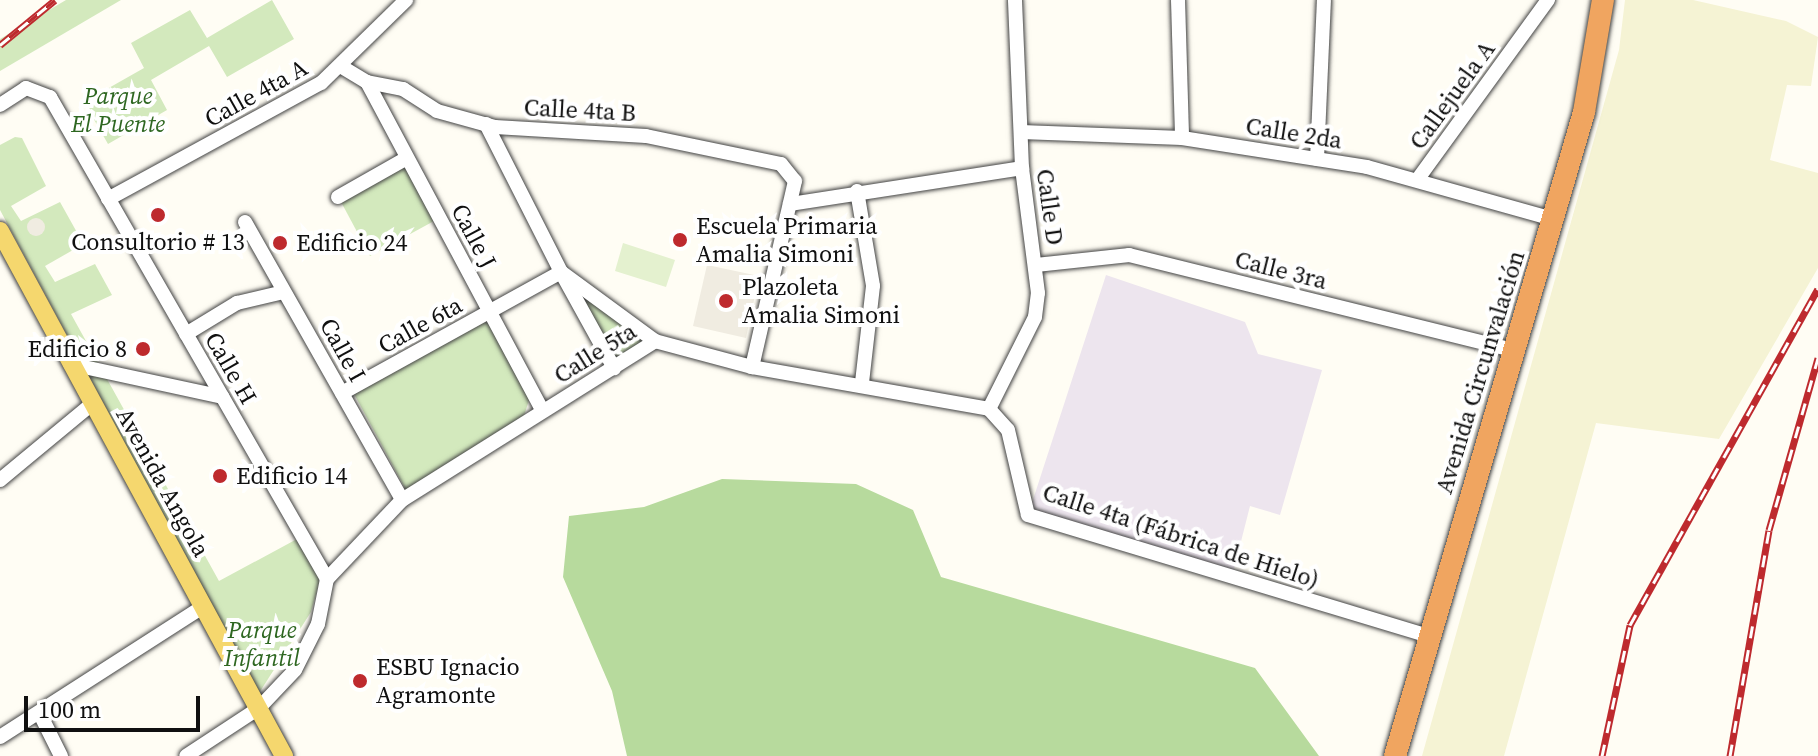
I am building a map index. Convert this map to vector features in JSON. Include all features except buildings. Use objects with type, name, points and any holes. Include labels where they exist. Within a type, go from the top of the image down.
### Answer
[{"type":"highway","name":"Avenida Circunvalación","points":[[1395,756],[1584,112],[1603,0]]},
{"type":"main road","name":"Avenida Angola","points":[[1,236],[284,756]]},
{"type":"street","name":"Calle 4ta A","points":[[108,199],[342,67],[406,0]]},
{"type":"street","name":"Calle D","points":[[989,409],[1035,317],[1036,265],[1022,168],[1015,0]]},
{"type":"street","points":[[1178,0],[1182,138]]},
{"type":"street","points":[[1317,159],[1324,0]]},
{"type":"street","name":"Callejuela A","points":[[1420,176],[1548,0]]},
{"type":"street","name":"Calle 4ta B","points":[[342,67],[367,82],[403,89],[437,111],[486,124],[646,136],[781,164],[794,175],[790,204]]},
{"type":"street","name":"Calle J","points":[[367,82],[543,411]]},
{"type":"street","name":"Calle H","points":[[0,105],[26,88],[50,97],[327,579]]},
{"type":"street","points":[[486,124],[614,368]]},
{"type":"street","name":"Calle 2da","points":[[1021,132],[1182,138],[1317,159],[1420,176],[1553,219]]},
{"type":"street","points":[[338,197],[407,158]]},
{"type":"street","points":[[752,367],[790,204],[857,191],[1022,168]]},
{"type":"street","points":[[857,191],[873,286],[862,383]]},
{"type":"street","name":"Calle I","points":[[245,222],[402,500]]},
{"type":"street","name":"Calle 3ra","points":[[1036,265],[1129,255],[1514,350]]},
{"type":"street","points":[[561,272],[655,341]]},
{"type":"street","name":"Calle 6ta","points":[[342,393],[561,272]]},
{"type":"street","points":[[186,334],[237,303],[284,292]]},
{"type":"street","name":"Calle 5ta","points":[[327,579],[402,500],[655,341],[752,367],[862,383],[989,409]]},
{"type":"street","points":[[70,364],[222,397]]},
{"type":"street","points":[[0,480],[92,404]]},
{"type":"street","name":"Calle 4ta (Fábrica de Hielo)","points":[[989,409],[1008,430],[1028,515],[1428,636]]},
{"type":"street","points":[[186,756],[259,708],[295,670],[318,624],[327,579]]},
{"type":"street","points":[[0,737],[204,606]]},
{"type":"street","points":[[40,714],[61,756]]},
{"type":"shaded area","points":[[1625,0],[1693,0],[1786,21],[1818,37],[1811,86],[1787,85],[1770,160],[1818,173],[1818,268],[1719,439],[1596,423],[1504,756],[1422,756],[1619,50]]},
{"type":"shaded area","points":[[32,218],[40,218],[45,227],[43,234],[32,236],[27,231],[27,223]]},
{"type":"shaded area","name":"Plazoleta Amalia Simoni","points":[[707,265],[759,276],[746,338],[693,326]]},
{"type":"shaded area","points":[[1106,275],[1245,322],[1258,354],[1322,370],[1280,515],[1250,506],[1232,577],[1028,515]]},
{"type":"green space","points":[[66,0],[121,0],[0,71],[0,39]]},
{"type":"green space","name":"Parque El Puente","points":[[272,0],[294,39],[227,77],[209,46],[151,80],[167,110],[108,144],[84,102],[144,68],[131,43],[190,10],[207,38]]},
{"type":"green space","name":"Parque Infantil","points":[[15,137],[22,138],[46,186],[11,206],[21,221],[60,202],[79,236],[80,246],[45,266],[55,282],[95,264],[112,295],[71,314],[219,581],[297,539],[320,580],[311,612],[259,693],[0,210],[0,145]]},
{"type":"green space","points":[[404,165],[434,221],[370,256],[340,200]]},
{"type":"green space","points":[[623,243],[675,260],[666,287],[615,271]]},
{"type":"green space","points":[[561,272],[655,341],[614,368]]},
{"type":"green space","points":[[488,318],[530,397],[523,419],[407,492],[353,392]]},
{"type":"green space","points":[[722,479],[856,484],[913,510],[941,577],[1255,668],[1319,756],[627,756],[612,691],[563,577],[569,516],[644,507]]},
{"type":"railway","points":[[0,45],[55,0]]},
{"type":"railway","points":[[1602,756],[1630,625],[1818,289]]},
{"type":"railway","points":[[1730,756],[1769,530],[1818,358]]},
{"type":"place","name":"Consultorio # 13","points":[[158,215]]},
{"type":"place","name":"Escuela Primaria Amalia Simoni","points":[[680,240]]},
{"type":"place","name":"Edificio 24","points":[[280,243]]},
{"type":"place","name":"Plazoleta Amalia Simoni","points":[[726,301]]},
{"type":"place","name":"Edificio 8","points":[[143,349]]},
{"type":"place","name":"Edificio 14","points":[[220,476]]},
{"type":"place","name":"ESBU Ignacio Agramonte","points":[[360,681]]}]
